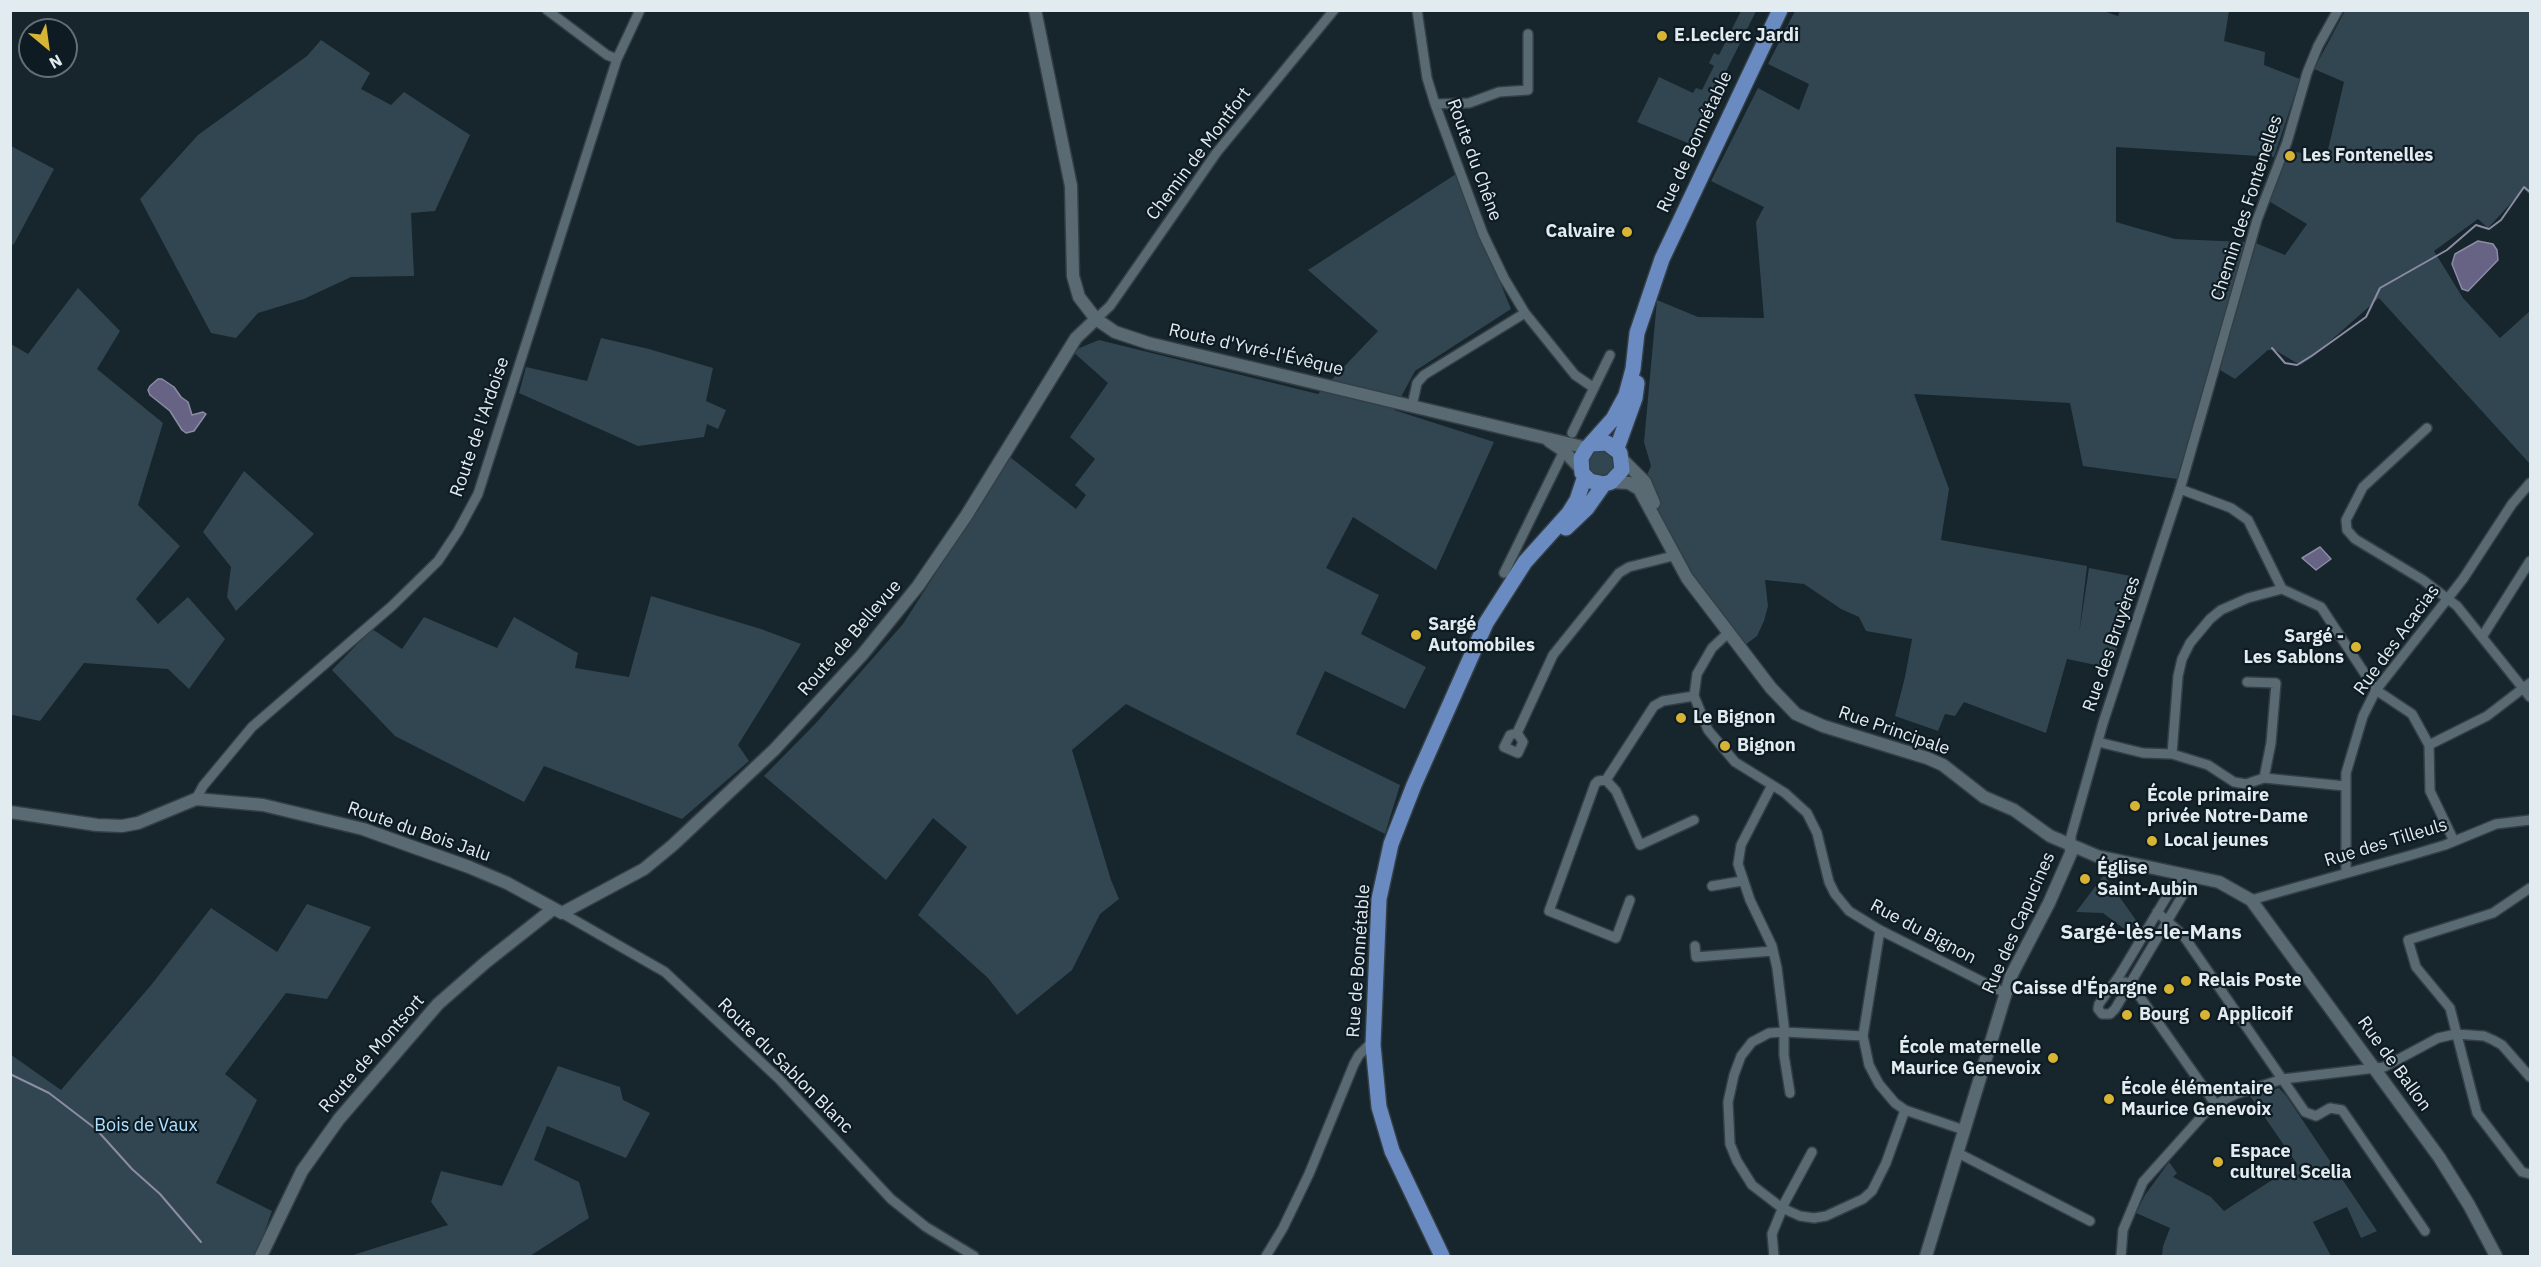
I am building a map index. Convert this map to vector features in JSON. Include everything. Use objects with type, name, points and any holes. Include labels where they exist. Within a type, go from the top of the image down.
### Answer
[{"type":"main road","name":"Rue de Bonnétable","points":[[1649,292],[1704,168],[1780,10]]},
{"type":"main road","points":[[1510,575],[1525,562],[1569,513],[1577,500],[1583,472],[1581,458],[1613,419],[1626,395],[1633,369],[1637,333],[1649,292]]},
{"type":"main road","points":[[1510,575],[1587,508],[1608,483],[1619,475],[1620,454],[1635,398],[1649,292]]},
{"type":"main road","points":[[1589,446],[1607,443],[1620,454]]},
{"type":"main road","points":[[1583,472],[1597,484],[1608,483]]},
{"type":"main road","name":"Rue de Bonnétable","points":[[1442,1257],[1392,1151],[1379,1107],[1373,1045],[1379,899],[1391,844],[1423,763],[1510,575]]},
{"type":"street","points":[[547,10],[616,59]]},
{"type":"street","name":"Route de l'Ardoise","points":[[196,799],[203,786],[252,727],[392,606],[438,561],[458,531],[478,494],[616,59],[640,10]]},
{"type":"street","points":[[1035,10],[1071,186],[1073,276],[1079,297],[1096,319]]},
{"type":"street","name":"Chemin de Montfort","points":[[1096,319],[1122,289],[1217,152],[1334,10]]},
{"type":"street","name":"Route du Chêne","points":[[1417,10],[1427,78],[1483,234],[1504,278],[1525,313],[1575,375],[1594,388]]},
{"type":"street","name":"Chemin des Fontenelles","points":[[2190,456],[2266,194],[2287,142],[2307,73],[2318,46],[2338,10]]},
{"type":"street","points":[[1435,104],[1469,103],[1499,92],[1528,90],[1528,34]]},
{"type":"street","points":[[1412,405],[1417,383],[1424,375],[1525,313]]},
{"type":"street","name":"Route d'Yvré-l'Évêque","points":[[1096,319],[1115,332],[1148,343],[1545,439],[1589,446]]},
{"type":"street","name":"Route de Bellevue","points":[[558,911],[644,869],[673,845],[774,750],[855,663],[923,580],[966,516],[1076,338],[1096,319]]},
{"type":"street","points":[[1572,433],[1610,355]]},
{"type":"street","points":[[2427,428],[2363,487],[2346,520],[2347,530],[2355,540],[2423,580],[2448,598],[2527,686],[2530,697]]},
{"type":"street","points":[[1545,439],[1564,451],[1583,472]]},
{"type":"street","points":[[1510,575],[1564,451]]},
{"type":"street","points":[[1620,454],[1648,487],[1661,531]]},
{"type":"street","name":"Rue des Bruyères","points":[[2071,845],[2071,836],[2098,742],[2190,456]]},
{"type":"street","points":[[1608,483],[1629,483],[1639,489],[1661,531]]},
{"type":"street","name":"Rue des Acacias","points":[[2346,873],[2346,773],[2353,744],[2376,690],[2480,557],[2512,504],[2530,483]]},
{"type":"street","points":[[2180,489],[2231,508],[2248,520],[2282,589],[2321,607],[2376,690],[2412,714],[2429,745],[2430,791],[2454,841]]},
{"type":"street","name":"Rue Principale","points":[[1661,531],[1673,556],[1728,633],[1784,704],[1796,714],[1816,724],[1944,765],[1984,797],[2004,804],[2050,836],[2106,860],[2219,882],[2251,900]]},
{"type":"street","points":[[1517,733],[1558,645],[1619,573],[1629,567],[1673,556]]},
{"type":"street","points":[[2482,637],[2530,561]]},
{"type":"street","points":[[2172,754],[2178,676],[2182,659],[2190,643],[2210,619],[2221,610],[2248,598],[2282,589]]},
{"type":"street","points":[[1606,780],[1653,706],[1663,700],[1694,696],[1694,684],[1700,666],[1712,648],[1728,633]]},
{"type":"street","points":[[2247,682],[2276,683],[2271,743],[2264,778]]},
{"type":"street","points":[[2429,745],[2487,716],[2527,686]]},
{"type":"street","name":"Rue du Bignon","points":[[1694,696],[1701,718],[1718,744],[1735,762],[1772,785],[1807,813],[1817,833],[1829,882],[1841,903],[1857,917],[1880,930],[2005,993]]},
{"type":"street","points":[[2098,742],[2143,753],[2172,754],[2208,765],[2234,782],[2246,784],[2264,778],[2345,786]]},
{"type":"street","points":[[1606,780],[1616,791],[1640,845],[1694,820]]},
{"type":"street","points":[[1606,780],[1598,781],[1591,792],[1549,911],[1616,938],[1630,900]]},
{"type":"street","points":[[1772,785],[1741,845],[1738,864],[1742,881],[1773,951],[1790,1093]]},
{"type":"street","name":"Route du Bois Jalu","points":[[10,812],[97,825],[127,825],[196,799],[263,805],[363,829],[469,867],[507,883],[558,911]]},
{"type":"street","name":"Rue des Tilleuls","points":[[2251,900],[2454,841],[2496,824],[2530,820]]},
{"type":"street","name":"Rue des Capucines","points":[[1926,1257],[2005,993],[2011,976],[2071,853],[2071,845]]},
{"type":"street","points":[[2181,873],[2099,1005],[2100,1012],[2110,1014],[2194,876]]},
{"type":"street","points":[[1712,886],[1742,881]]},
{"type":"street","points":[[2530,888],[2493,913],[2408,940],[2416,967],[2450,1008],[2477,1113],[2522,1172],[2530,1174]]},
{"type":"street","name":"Rue de Ballon","points":[[2251,900],[2454,1180],[2494,1256]]},
{"type":"street","name":"Route de Montsort","points":[[261,1257],[302,1170],[339,1119],[438,1004],[486,962],[558,911]]},
{"type":"street","name":"Route du Sablon Blanc","points":[[558,911],[665,972],[779,1078],[891,1198],[926,1227],[974,1257]]},
{"type":"street","points":[[2157,912],[2184,935],[2307,1114],[2319,1116],[2330,1108],[2342,1110],[2424,1231]]},
{"type":"street","points":[[1880,930],[1863,1036],[1869,1065],[1879,1084],[1895,1103],[1905,1110],[1964,1130]]},
{"type":"street","points":[[1695,946],[1696,957],[1773,951]]},
{"type":"street","points":[[2119,976],[2138,994],[2216,1105]]},
{"type":"street","points":[[1863,1036],[1784,1032],[1769,1033],[1752,1042],[1741,1056],[1734,1075],[1727,1123],[1730,1144],[1737,1161],[1752,1185],[1782,1208],[1800,1216],[1814,1218],[1842,1210],[1863,1199],[1879,1181],[1905,1110]]},
{"type":"street","points":[[2121,1257],[2123,1230],[2143,1182],[2204,1114],[2216,1105],[2248,1090],[2283,1079],[2384,1067],[2438,1038],[2456,1034],[2484,1036],[2493,1040],[2527,1064],[2530,1077]]},
{"type":"street","points":[[1266,1257],[1309,1174],[1354,1064],[1368,1046],[1373,1045]]},
{"type":"street","points":[[1774,1257],[1772,1234],[1782,1208],[1812,1152]]},
{"type":"street","points":[[1958,1153],[2090,1221]]},
{"type":"green space","points":[[2100,10],[2118,16],[2120,10],[2229,11],[2224,41],[2265,52],[2264,65],[2300,79],[2274,157],[2116,147],[2116,222],[2175,239],[2245,242],[2212,366],[2177,479],[2083,466],[2070,403],[1914,394],[1949,489],[1941,540],[2087,566],[2079,634],[2089,568],[2141,578],[2110,668],[2067,659],[2046,733],[1964,702],[1955,716],[1945,714],[1938,731],[1895,716],[1912,639],[1866,631],[1859,617],[1841,609],[1804,584],[1765,580],[1768,606],[1764,621],[1757,636],[1737,651],[1663,547],[1638,495],[1651,466],[1644,442],[1657,300],[1698,317],[1764,318],[1756,222],[1764,207],[1711,181],[1758,88],[1799,110],[1809,84],[1768,64],[1795,11]]},
{"type":"green space","points":[[1741,11],[1756,11],[1690,144],[1637,122],[1659,77],[1693,93],[1696,88],[1702,90],[1714,66],[1709,63],[1714,53],[1719,55]]},
{"type":"green space","points":[[2345,11],[2530,11],[2530,195],[2524,189],[2488,228],[2478,219],[2434,251],[2463,298],[2500,338],[2530,311],[2530,464],[2379,298],[2300,365],[2275,350],[2268,350],[2235,379],[2220,370],[2253,242],[2285,255],[2307,224],[2267,200],[2291,151],[2326,158],[2344,82],[2314,69]]},
{"type":"green space","points":[[321,40],[370,73],[361,89],[391,105],[404,92],[470,135],[435,211],[411,213],[414,276],[351,277],[304,299],[258,313],[236,338],[211,333],[140,199],[198,135],[307,56]]},
{"type":"green space","points":[[11,146],[54,169],[14,244],[11,245]]},
{"type":"green space","points":[[1456,174],[1511,309],[1415,371],[1394,410],[1494,442],[1436,570],[1353,517],[1326,568],[1379,595],[1361,634],[1426,667],[1405,709],[1325,671],[1296,734],[1400,785],[1385,834],[1126,704],[1072,750],[1111,880],[1119,899],[1100,914],[1072,970],[1017,1015],[988,978],[918,915],[967,847],[933,818],[886,880],[764,776],[815,724],[903,624],[1010,457],[1076,509],[1086,495],[1075,485],[1095,459],[1070,437],[1108,383],[1072,351],[1099,340],[1318,394],[1378,331],[1308,270]]},
{"type":"green space","points":[[78,288],[120,331],[97,369],[163,423],[138,505],[180,546],[136,599],[158,624],[188,597],[225,639],[189,689],[168,669],[84,663],[40,721],[13,715],[11,717],[11,344],[28,354]]},
{"type":"green space","points":[[601,338],[713,368],[706,401],[726,410],[718,429],[707,424],[704,437],[638,446],[519,393],[526,367],[587,381]]},
{"type":"green space","points":[[1599,445],[1617,455],[1613,476],[1591,477],[1585,455]]},
{"type":"green space","points":[[244,471],[314,534],[236,611],[227,597],[231,567],[203,532]]},
{"type":"green space","points":[[651,596],[761,629],[801,644],[738,745],[749,761],[682,819],[544,766],[524,802],[395,736],[332,670],[372,629],[402,649],[424,617],[497,648],[514,617],[578,653],[575,668],[629,677]]},
{"type":"green space","points":[[2104,875],[2138,923],[2131,934],[2103,913],[2076,912]]},
{"type":"green space","name":"Bois de Vaux","points":[[307,904],[371,927],[327,999],[286,993],[225,1074],[257,1100],[216,1183],[272,1211],[256,1256],[11,1256],[10,1054],[61,1090],[152,984],[211,908],[277,952]]},
{"type":"green space","points":[[558,1066],[620,1087],[623,1100],[650,1113],[626,1158],[547,1126],[534,1160],[579,1182],[589,1218],[530,1256],[350,1256],[448,1225],[431,1202],[441,1171],[502,1186]]},
{"type":"green space","points":[[2279,1088],[2377,1231],[2361,1238],[2347,1207],[2313,1222],[2331,1256],[2162,1256],[2170,1228],[2136,1213],[2145,1195],[2169,1162],[2177,1173],[2173,1177],[2211,1197],[2224,1211],[2297,1164],[2250,1096]]},
{"type":"shaded area","points":[[2478,241],[2493,244],[2497,250],[2498,260],[2468,291],[2462,289],[2452,264],[2455,254]]},
{"type":"shaded area","points":[[158,379],[174,387],[188,402],[192,415],[203,412],[206,414],[194,431],[186,433],[182,430],[170,411],[150,395],[148,390],[150,386]]},
{"type":"shaded area","points":[[2320,547],[2331,559],[2316,570],[2302,558]]},
{"type":"waterway","points":[[2272,348],[2285,363],[2297,365],[2366,317],[2380,288],[2447,250],[2476,225],[2489,229],[2501,220],[2524,187],[2530,192]]},
{"type":"waterway","points":[[10,1074],[49,1093],[96,1129],[132,1169],[160,1194],[201,1242]]},
{"type":"place","name":"E.Leclerc Jardi","points":[[1662,36]]},
{"type":"place","name":"Les Fontenelles","points":[[2290,156]]},
{"type":"place","name":"Calvaire","points":[[1627,232]]},
{"type":"place","name":"Sargé Automobiles","points":[[1416,635]]},
{"type":"place","name":"Sargé - Les Sablons","points":[[2356,647]]},
{"type":"place","name":"Le Bignon","points":[[1681,718]]},
{"type":"place","name":"Bignon","points":[[1725,746]]},
{"type":"place","name":"École primaire privée Notre-Dame","points":[[2135,806]]},
{"type":"place","name":"Local jeunes","points":[[2152,841]]},
{"type":"place","name":"Église Saint-Aubin","points":[[2085,879]]},
{"type":"place","name":"Relais Poste","points":[[2186,981]]},
{"type":"place","name":"Caisse d'Épargne","points":[[2169,989]]},
{"type":"place","name":"Bourg","points":[[2127,1015]]},
{"type":"place","name":"Applicoif","points":[[2205,1015]]},
{"type":"place","name":"École maternelle Maurice Genevoix","points":[[2053,1058]]},
{"type":"place","name":"École élémentaire Maurice Genevoix","points":[[2109,1099]]},
{"type":"place","name":"Espace culturel Scelia","points":[[2218,1162]]},
{"type":"district","name":"Sargé-lès-le-Mans","points":[[2151,933]]}]
